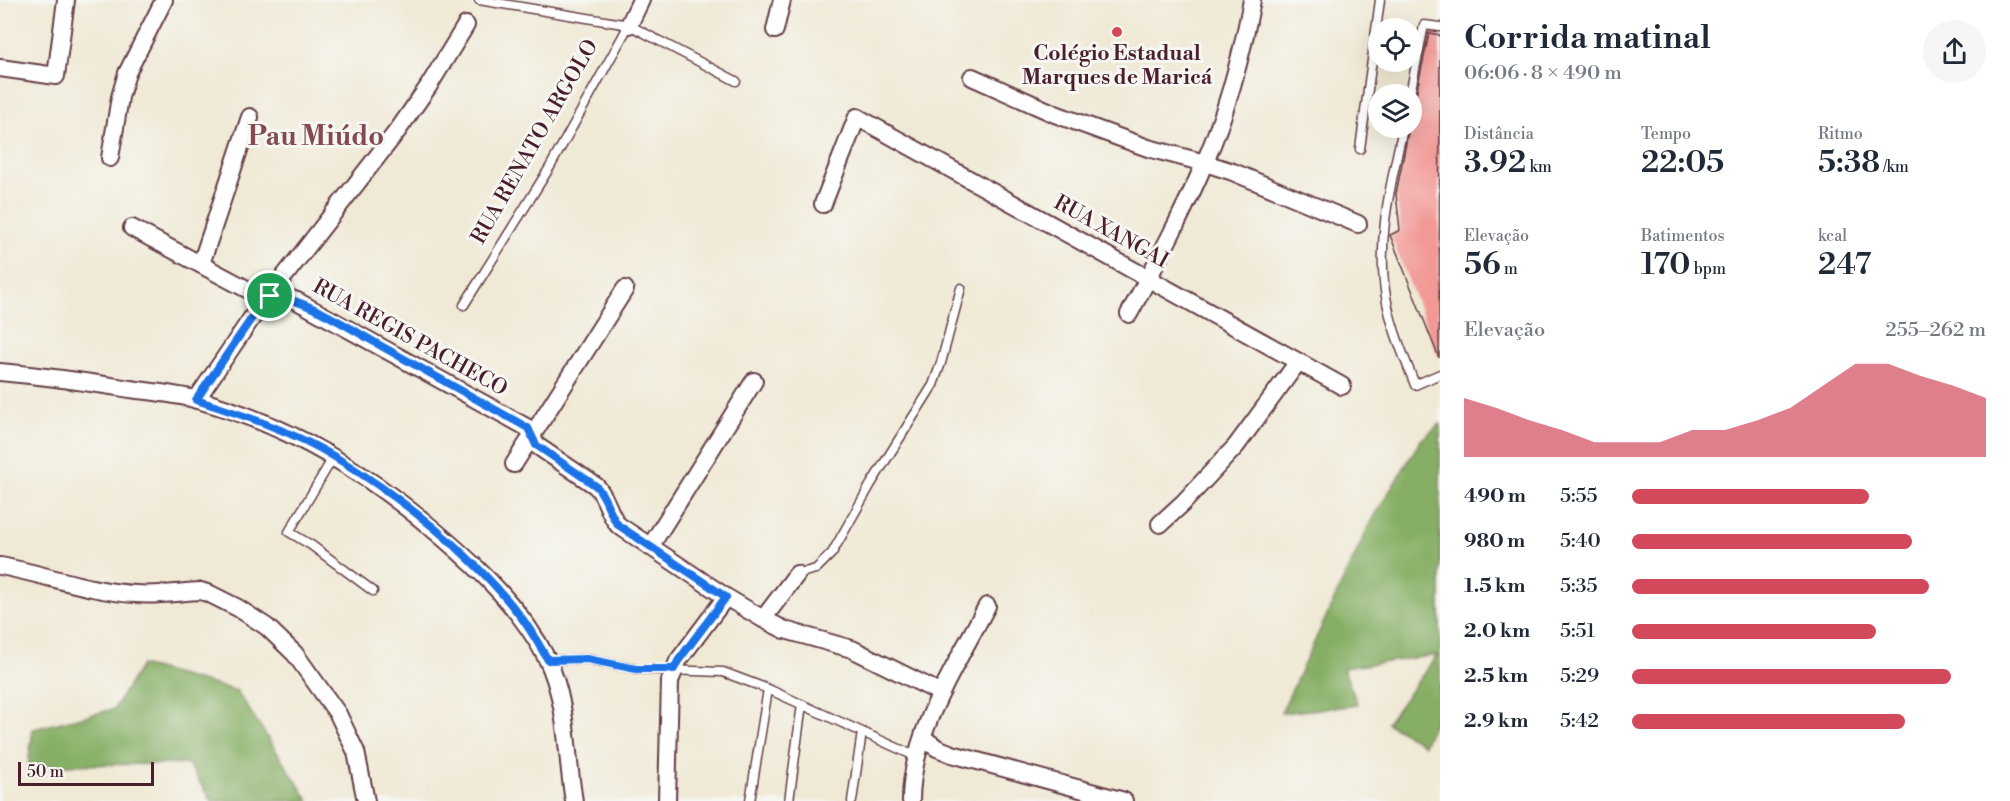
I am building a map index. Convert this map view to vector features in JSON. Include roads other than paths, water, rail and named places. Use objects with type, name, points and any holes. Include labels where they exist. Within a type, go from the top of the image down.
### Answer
[{"type":"street","points":[[0,68],[56,76],[66,0]]},
{"type":"street","points":[[110,158],[120,96],[127,73],[164,0]]},
{"type":"street","name":"RUA RENATO ARGOLO","points":[[629,26],[641,0]]},
{"type":"street","points":[[775,30],[782,0]]},
{"type":"street","points":[[1130,314],[1205,163],[1232,82],[1252,0]]},
{"type":"street","points":[[196,400],[251,319],[398,130],[428,87],[466,25]]},
{"type":"street","points":[[972,77],[1076,122],[1148,148],[1233,172],[1358,224]]},
{"type":"street","points":[[201,264],[250,117]]},
{"type":"street","name":"RUA XANGAI","points":[[823,204],[857,117],[1342,386]]},
{"type":"street","name":"RUA REGIS PACHECO","points":[[132,228],[258,295],[283,296],[339,322],[528,428],[536,445],[596,486],[618,525],[763,619],[785,630],[852,650],[941,693]]},
{"type":"street","points":[[514,464],[626,289]]},
{"type":"street","points":[[1160,524],[1183,503],[1236,446],[1298,362]]},
{"type":"street","points":[[0,372],[84,382],[196,400],[248,416],[334,456],[420,517],[461,553],[521,617],[548,660],[560,700],[574,801]]},
{"type":"street","points":[[650,547],[754,381]]},
{"type":"street","points":[[0,566],[137,595],[201,591],[238,608],[267,627],[295,654],[338,714],[356,752],[366,801]]},
{"type":"street","points":[[763,619],[797,574]]},
{"type":"street","points":[[667,801],[670,681],[678,661],[726,597]]},
{"type":"street","points":[[911,801],[913,776],[923,738],[941,693],[987,606]]},
{"type":"street","points":[[923,738],[937,748],[952,754],[1124,801]]},
{"type":"lane","points":[[479,0],[629,26],[736,81]]},
{"type":"lane","points":[[1360,149],[1380,0]]},
{"type":"lane","points":[[1412,84],[1424,25],[1440,27]]},
{"type":"lane","name":"RUA RENATO ARGOLO","points":[[464,305],[550,167],[629,26]]},
{"type":"lane","points":[[1401,138],[1384,224],[1382,266],[1386,297],[1392,324],[1415,385],[1440,374]]},
{"type":"lane","points":[[797,574],[816,569],[832,553],[871,484],[933,385],[961,288]]},
{"type":"lane","points":[[334,456],[289,532],[321,552],[373,591]]},
{"type":"lane","points":[[548,660],[587,659],[636,669],[723,672],[768,689],[917,757]]},
{"type":"lane","points":[[750,801],[768,689]]},
{"type":"lane","points":[[789,801],[802,704]]},
{"type":"lane","points":[[852,801],[862,732]]},
{"type":"place","name":"Colégio Estadual Marques de Maricá","points":[[1117,32]]},
{"type":"district","name":"Pau Miúdo","points":[[316,137]]}]
